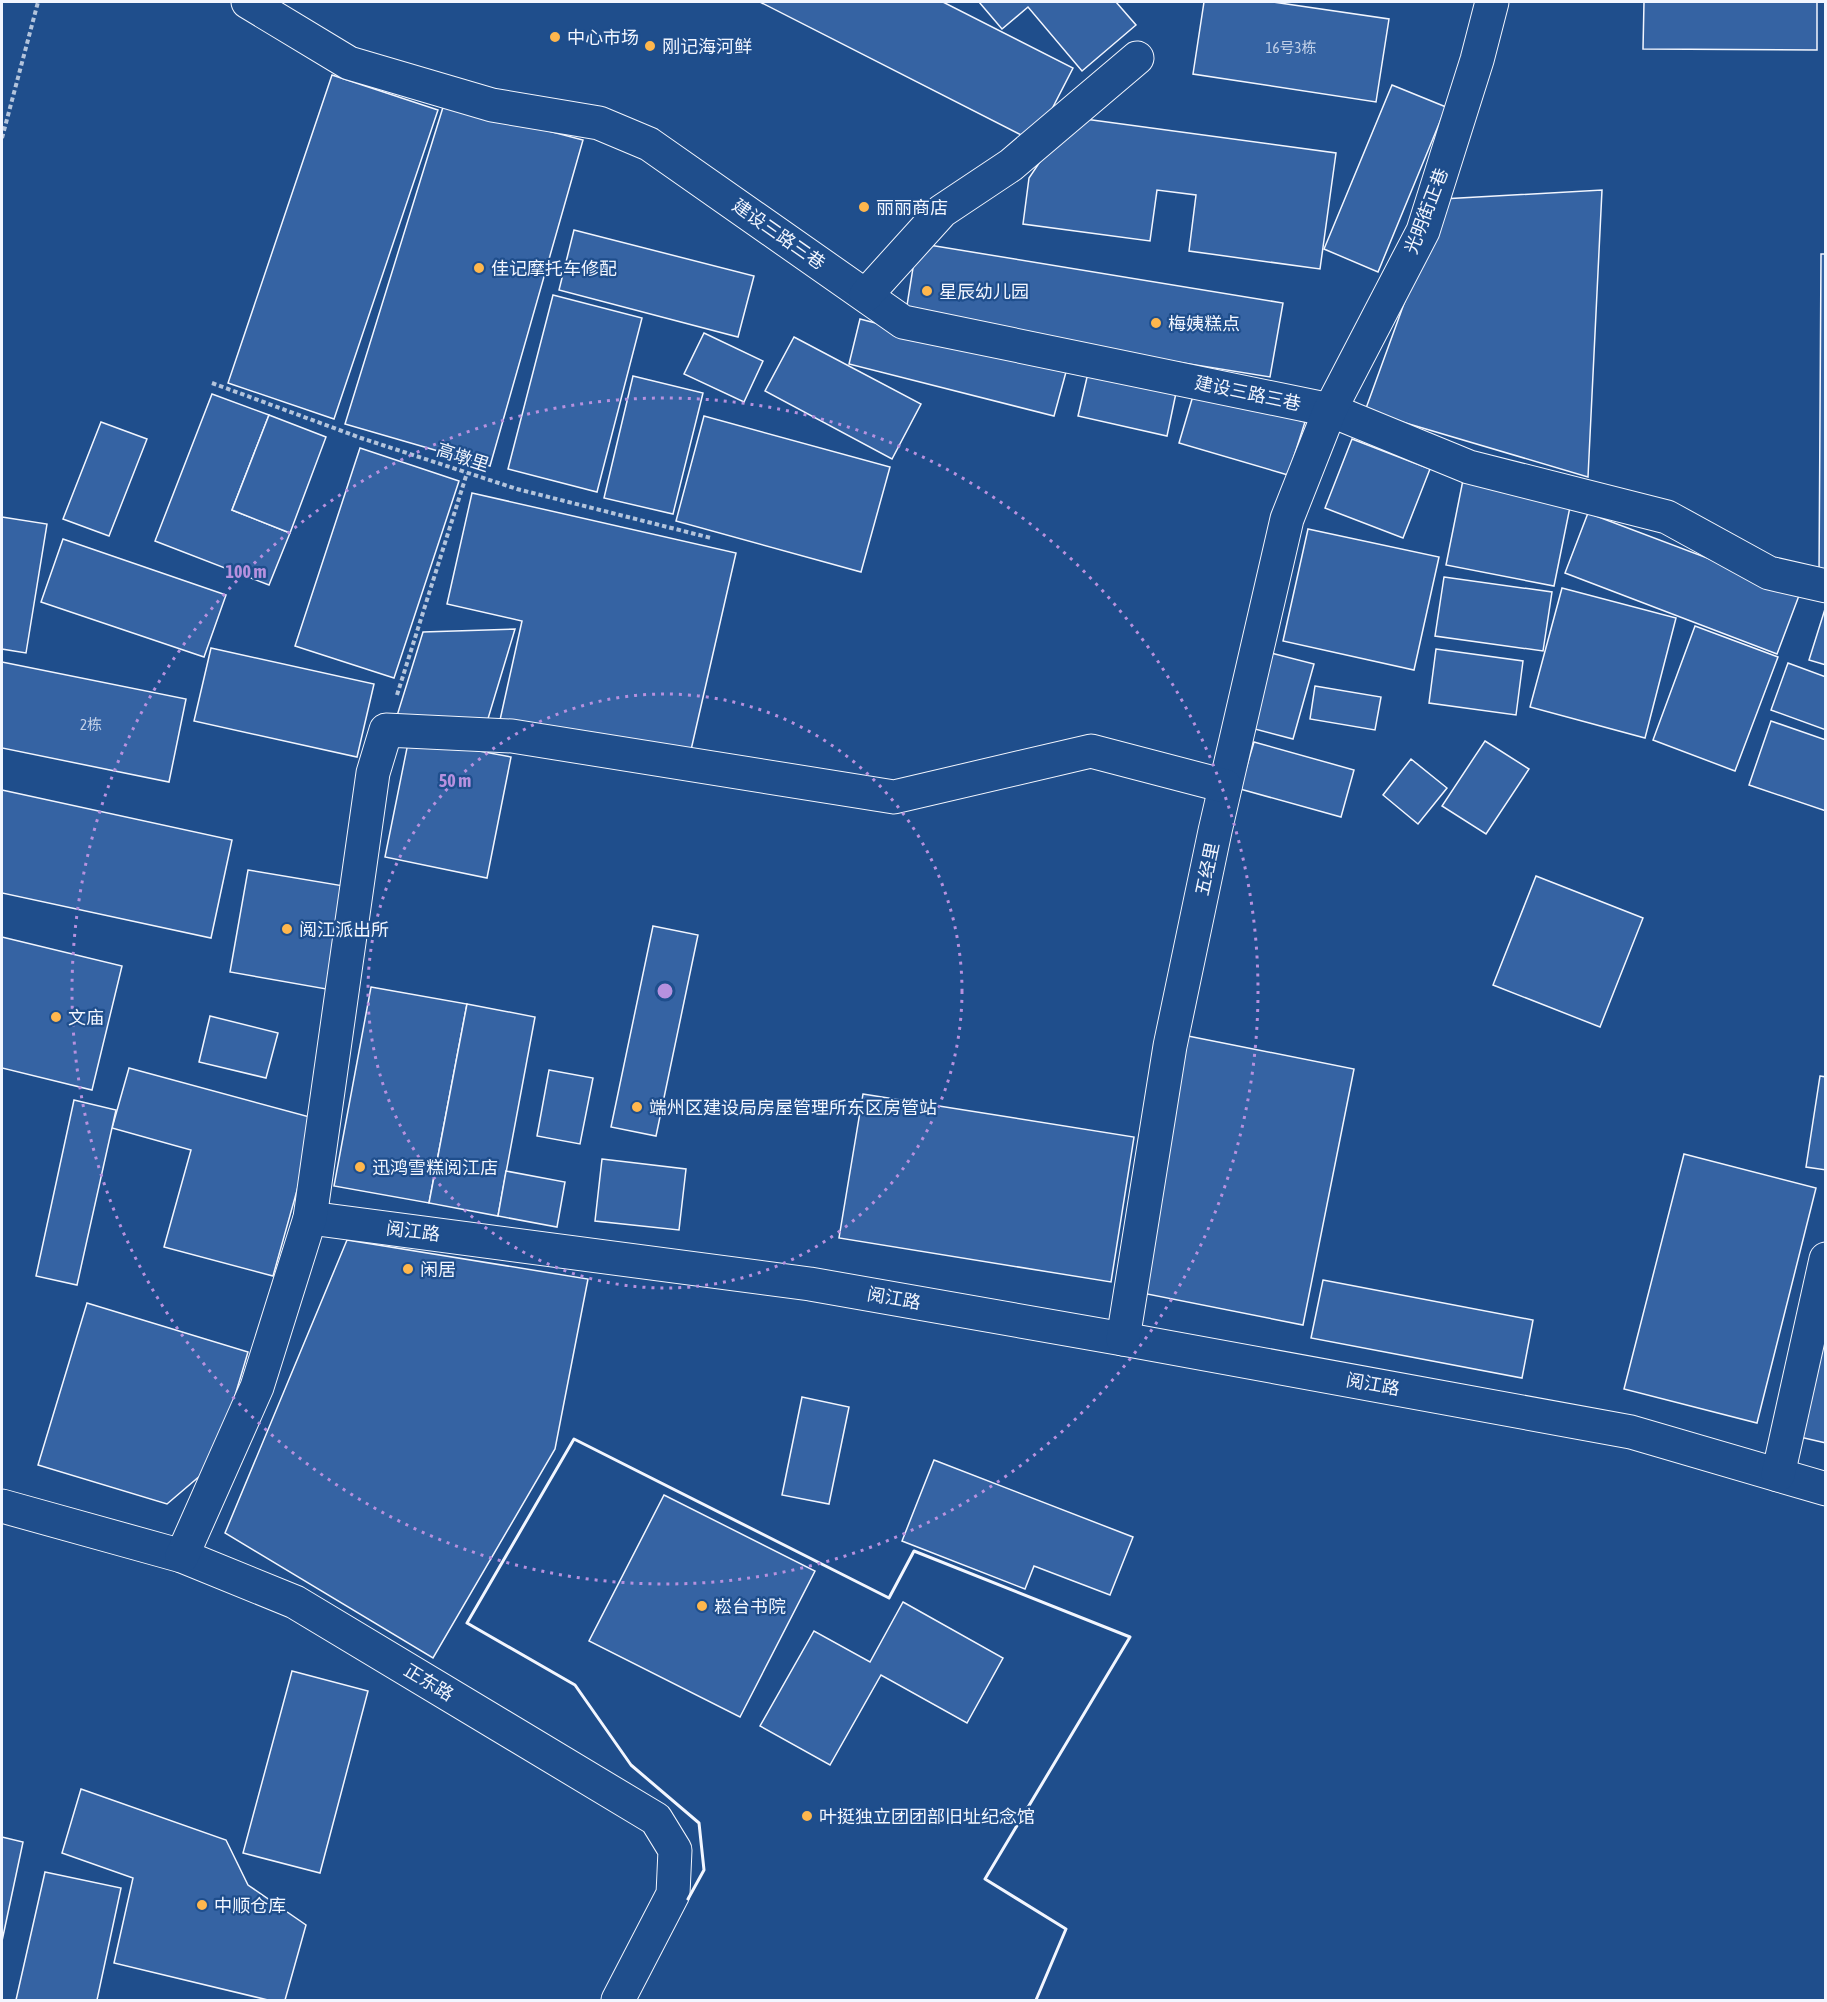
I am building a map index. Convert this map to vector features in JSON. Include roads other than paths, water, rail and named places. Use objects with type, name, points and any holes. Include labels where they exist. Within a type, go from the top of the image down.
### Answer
[{"type":"street","name":"建设三路三巷","points":[[248,2],[349,63],[492,105],[599,123],[649,144],[903,322],[1330,410],[1469,468],[1666,518],[1769,573],[1826,586]]},
{"type":"street","name":"光明街正巷","points":[[1330,410],[1423,231],[1478,60],[1492,2]]},
{"type":"street","points":[[866,295],[942,211],[1011,165],[1137,58]]},
{"type":"street","name":"五经里","points":[[1124,1339],[1170,1046],[1225,786],[1287,519],[1330,410]]},
{"type":"street","points":[[182,1556],[257,1387],[310,1218],[373,773],[386,730],[512,736],[894,797],[1091,751],[1225,786]]},
{"type":"street","name":"阅江路","points":[[310,1218],[810,1284],[1124,1339],[1631,1432],[1826,1489]]},
{"type":"street","points":[[1778,1475],[1826,1259]]},
{"type":"street","name":"正东路","points":[[2,1506],[182,1556],[295,1602],[656,1819],[675,1850],[673,1893],[618,2001]]},
{"type":"place","name":"中心市场","points":[[555,37]]},
{"type":"place","name":"刚记海河鲜","points":[[650,46]]},
{"type":"place","name":"丽丽商店","points":[[864,207]]},
{"type":"place","name":"佳记摩托车修配","points":[[479,268]]},
{"type":"place","name":"星辰幼儿园","points":[[927,291]]},
{"type":"place","name":"梅姨糕点","points":[[1156,323]]},
{"type":"place","name":"阅江派出所","points":[[287,929]]},
{"type":"place","name":"文庙","points":[[56,1017]]},
{"type":"place","name":"端州区建设局房屋管理所东区房管站","points":[[637,1107]]},
{"type":"place","name":"迅鸿雪糕阅江店","points":[[360,1167]]},
{"type":"place","name":"闲居","points":[[408,1269]]},
{"type":"place","name":"崧台书院","points":[[702,1606]]},
{"type":"place","name":"叶挺独立团团部旧址纪念馆","points":[[807,1816]]},
{"type":"place","name":"中顺仓库","points":[[202,1905]]}]
